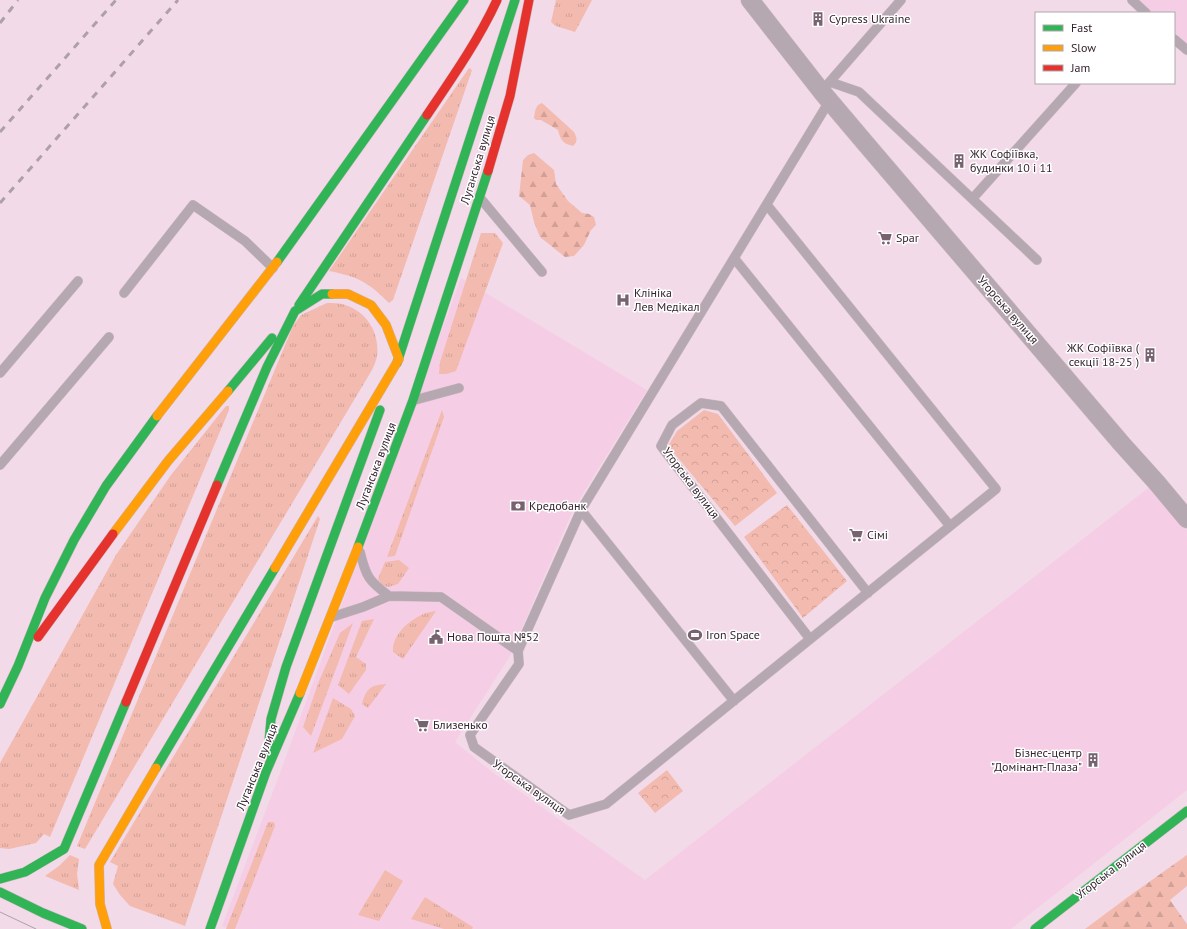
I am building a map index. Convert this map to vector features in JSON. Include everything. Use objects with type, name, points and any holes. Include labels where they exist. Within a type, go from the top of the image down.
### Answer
[{"type":"main road","points":[[0,704],[18,666],[45,598],[74,540],[106,486],[144,432],[272,268],[464,0]]},
{"type":"main road","points":[[18,666],[93,561],[168,461],[295,311],[456,72],[489,17],[497,0]]},
{"type":"main road","points":[[266,772],[271,719],[286,667],[398,359],[515,0]]},
{"type":"main road","name":"Луганська вулиця","points":[[210,929],[266,772],[331,617],[413,400],[480,198],[510,96],[529,0]]},
{"type":"main road","points":[[0,879],[25,872],[64,849],[267,367],[295,311],[322,294],[348,294],[360,299],[371,305],[386,324],[398,359],[99,865],[100,904],[107,929]]},
{"type":"main road","name":"Угорська вулиця","points":[[1035,929],[1187,811]]},
{"type":"main road","points":[[0,892],[43,913],[82,929]]},
{"type":"street","name":"Угорська вулиця","points":[[750,0],[1187,520]]},
{"type":"lane","name":"Угорська вулиця","points":[[767,205],[996,489],[606,804],[569,815],[474,747],[470,735],[519,664],[518,651],[581,510],[767,205],[827,91],[901,0]]},
{"type":"lane","points":[[1132,0],[1145,12]]},
{"type":"lane","points":[[1175,40],[1187,50]]},
{"type":"lane","points":[[973,198],[1075,84]]},
{"type":"lane","points":[[827,91],[859,92],[1037,260]]},
{"type":"lane","points":[[480,198],[542,272]]},
{"type":"lane","points":[[124,293],[193,205],[244,241],[272,268]]},
{"type":"lane","points":[[734,258],[950,526]]},
{"type":"lane","points":[[0,373],[78,280]]},
{"type":"lane","points":[[0,465],[109,338]]},
{"type":"lane","points":[[413,400],[459,388]]},
{"type":"lane","name":"Угорська вулиця","points":[[810,639],[661,446],[672,425],[701,403],[721,406],[868,593]]},
{"type":"lane","points":[[581,510],[734,701]]},
{"type":"lane","points":[[358,547],[364,569],[372,583],[389,596]]},
{"type":"lane","points":[[331,617],[363,607],[389,596],[441,597],[518,651]]},
{"type":"shaded area","points":[[1138,0],[1187,0],[1187,44],[1175,33],[1175,12],[1152,12]]},
{"type":"shaded area","points":[[461,278],[647,390],[573,510],[510,656],[455,742],[491,771],[645,880],[1152,485],[1187,530],[1187,790],[1011,929],[229,929],[222,926],[280,773]]},
{"type":"green space","points":[[556,0],[592,0],[575,32],[556,26],[551,22]]},
{"type":"green space","points":[[469,68],[472,70],[393,300],[389,303],[369,285],[362,281],[329,271]]},
{"type":"green space","points":[[542,103],[574,132],[576,136],[576,143],[573,146],[562,141],[558,130],[541,120],[536,120],[534,118],[537,107]]},
{"type":"green space","points":[[534,153],[554,170],[556,184],[568,201],[582,213],[589,214],[594,217],[596,225],[591,230],[584,245],[574,256],[565,257],[540,237],[534,222],[530,205],[519,196],[523,160],[528,155]]},
{"type":"green space","points":[[481,233],[495,233],[503,243],[456,371],[446,374],[439,374],[440,362]]},
{"type":"green space","points":[[327,303],[351,307],[358,311],[370,323],[376,339],[376,362],[85,849],[77,846],[293,326],[301,315]]},
{"type":"green space","points":[[226,406],[229,406],[229,410],[50,837],[44,834],[36,843],[9,849],[0,848],[0,763],[116,555],[171,475]]},
{"type":"green space","points":[[442,410],[444,417],[395,556],[387,557]]},
{"type":"green space","points":[[704,410],[718,414],[777,493],[735,526],[668,446],[677,431]]},
{"type":"green space","points":[[787,505],[847,581],[803,618],[744,537]]},
{"type":"green space","points":[[318,516],[320,519],[185,926],[130,906],[113,884],[118,866],[110,862]]},
{"type":"green space","points":[[399,560],[409,568],[398,584],[388,587],[382,585],[378,579],[385,562]]},
{"type":"green space","points":[[436,611],[403,659],[393,652],[396,637],[407,624],[421,615]]},
{"type":"green space","points":[[374,619],[356,657],[366,664],[366,670],[349,694],[338,685],[362,621]]},
{"type":"green space","points":[[353,623],[311,736],[303,727],[319,681],[340,633]]},
{"type":"green space","points":[[386,684],[368,708],[362,704],[367,691],[376,685]]},
{"type":"green space","points":[[333,698],[351,709],[355,716],[342,739],[313,753]]},
{"type":"green space","points":[[667,770],[683,791],[655,813],[638,793]]},
{"type":"green space","points":[[268,822],[274,822],[275,826],[235,929],[226,929]]},
{"type":"green space","points":[[70,855],[79,859],[77,874],[79,890],[45,876],[59,866]]},
{"type":"green space","points":[[1187,855],[1187,886],[1170,900],[1187,924],[1187,929],[1085,929],[1128,897]]},
{"type":"green space","points":[[385,870],[403,881],[379,921],[358,915]]},
{"type":"green space","points":[[425,897],[473,927],[472,929],[444,929],[411,919]]},
{"type":"tram line","points":[[0,912],[36,929]]},
{"type":"railway","points":[[0,23],[18,0]]},
{"type":"railway","points":[[0,132],[116,0]]},
{"type":"railway","points":[[0,203],[178,0]]},
{"type":"traffic: fast","points":[[277,262],[464,0]]},
{"type":"traffic: fast","points":[[397,363],[515,0]]},
{"type":"traffic: fast","points":[[299,305],[427,115]]},
{"type":"traffic: fast","points":[[358,547],[413,400],[488,171]]},
{"type":"traffic: fast","points":[[217,485],[267,367],[295,311],[322,294],[332,294]]},
{"type":"traffic: fast","points":[[228,391],[272,338]]},
{"type":"traffic: fast","points":[[268,753],[271,719],[286,667],[380,410]]},
{"type":"traffic: fast","points":[[0,704],[18,666],[45,598],[74,540],[106,486],[157,416]]},
{"type":"traffic: fast","points":[[156,768],[275,568]]},
{"type":"traffic: fast","points":[[210,929],[266,772],[300,693]]},
{"type":"traffic: fast","points":[[0,879],[25,872],[64,849],[126,702]]},
{"type":"traffic: fast","points":[[1035,929],[1187,811]]},
{"type":"traffic: fast","points":[[0,892],[43,913],[82,929]]},
{"type":"traffic: slow","points":[[157,416],[277,262]]},
{"type":"traffic: slow","points":[[275,568],[399,359],[386,325],[371,305],[348,294],[332,294]]},
{"type":"traffic: slow","points":[[113,534],[168,461],[228,391]]},
{"type":"traffic: slow","points":[[300,693],[358,547]]},
{"type":"traffic: slow","points":[[107,929],[100,904],[99,865],[156,768]]},
{"type":"traffic: jam","points":[[427,115],[473,45],[497,0]]},
{"type":"traffic: jam","points":[[488,171],[510,96],[529,0]]},
{"type":"traffic: jam","points":[[126,702],[217,485]]},
{"type":"traffic: jam","points":[[38,637],[113,534]]},
{"type":"place","name":"Cypress Ukraine","points":[[818,19]]},
{"type":"place","name":"ЖК Софіївка, будинки 10 і 11","points":[[959,161]]},
{"type":"place","name":"Spar","points":[[885,238]]},
{"type":"place","name":"Клініка Лев Медікал","points":[[623,300]]},
{"type":"place","name":"ЖК Софіївка ( секції 18-25 )","points":[[1150,355]]},
{"type":"place","name":"Кредобанк","points":[[518,506]]},
{"type":"place","name":"Сімі","points":[[856,535]]},
{"type":"place","name":"Iron Space","points":[[695,635]]},
{"type":"place","name":"Нова Пошта №52","points":[[436,637]]},
{"type":"place","name":"Близенько","points":[[422,725]]},
{"type":"place","name":"Бізнес-центр \"Домінант-Плаза\"","points":[[1093,760]]}]
